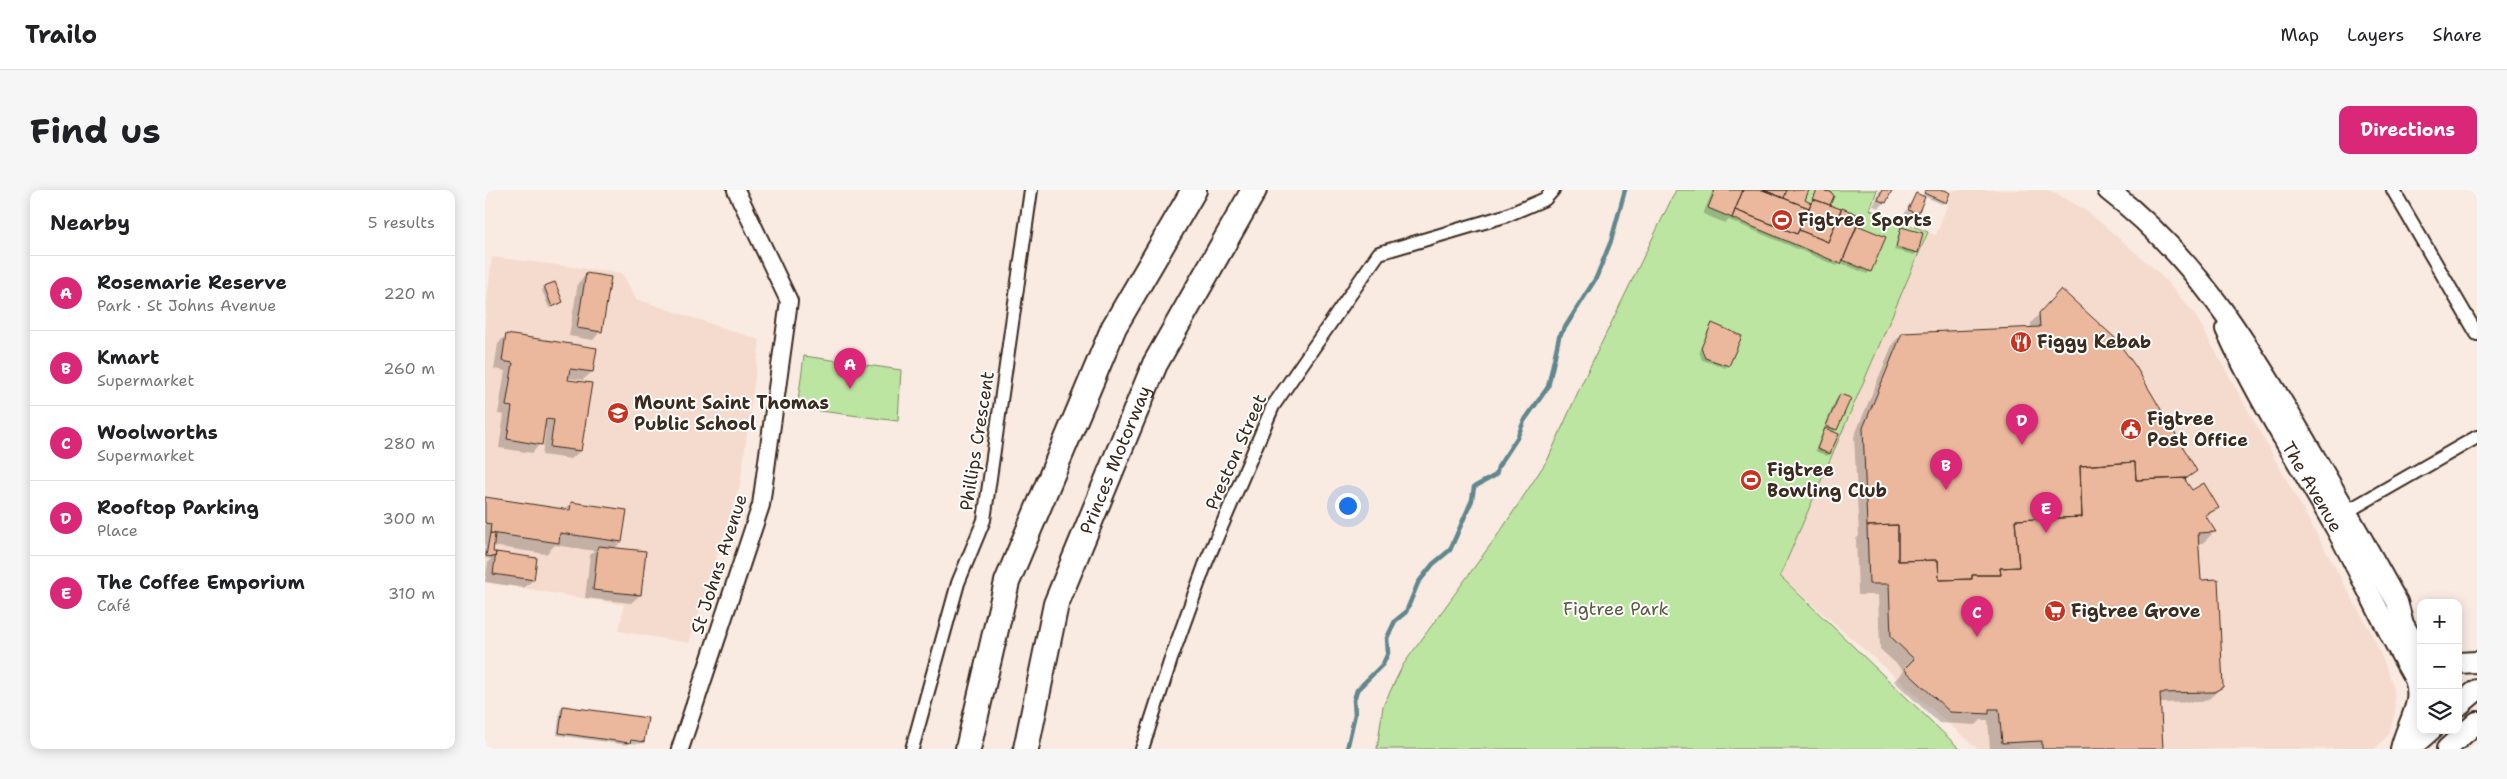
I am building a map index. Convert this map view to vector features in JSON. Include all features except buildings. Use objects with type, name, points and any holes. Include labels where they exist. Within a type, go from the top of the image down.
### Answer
[{"type":"highway","points":[[969,749],[1011,572],[1114,327],[1194,190]]},
{"type":"highway","name":"Princes Motorway","points":[[1026,749],[1060,595],[1155,364],[1254,190]]},
{"type":"main road","name":"The Avenue","points":[[2107,190],[2137,213],[2159,234],[2240,332],[2257,358],[2397,602],[2403,624],[2417,648]]},
{"type":"main road","name":"The Avenue","points":[[2202,286],[2244,367],[2341,537],[2417,682]]},
{"type":"main road","points":[[2397,602],[2417,629]]},
{"type":"main road","points":[[2462,663],[2477,662]]},
{"type":"main road","points":[[2401,749],[2404,733],[2418,702],[2418,689]]},
{"type":"main road","points":[[2462,703],[2477,690]]},
{"type":"main road","points":[[2409,749],[2426,734]]},
{"type":"street","name":"St Johns Avenue","points":[[680,749],[761,505],[789,301],[736,190]]},
{"type":"street","name":"Phillips Crescent","points":[[912,749],[958,583],[984,520],[1031,190]]},
{"type":"street","name":"Preston Street","points":[[1142,749],[1171,659],[1205,565],[1273,406],[1379,253],[1505,216],[1545,199],[1553,190]]},
{"type":"street","points":[[2393,190],[2477,334]]},
{"type":"street","points":[[2346,512],[2477,437]]},
{"type":"shaded area","points":[[1953,190],[2049,190],[2086,210],[2159,273],[2194,313],[2373,636],[2387,669],[2394,689],[2395,712],[2389,734],[2375,749],[1978,749],[1780,576],[1928,232],[1936,235]]},
{"type":"shaded area","name":"Mount Saint Thomas Public School","points":[[492,257],[622,273],[636,299],[760,340],[740,485],[689,643],[619,631],[624,605],[485,582],[485,319]]},
{"type":"green space","name":"Figtree Park","points":[[1676,190],[1877,190],[1870,210],[1928,232],[1780,576],[1960,749],[1377,749],[1383,706],[1403,665],[1502,529],[1548,459],[1582,383]]},
{"type":"green space","points":[[804,356],[901,370],[898,421],[797,408]]},
{"type":"waterway","points":[[1347,749],[1355,714],[1354,700],[1357,690],[1383,664],[1388,653],[1387,638],[1395,621],[1406,612],[1418,583],[1433,564],[1450,550],[1472,500],[1474,487],[1496,475],[1498,467],[1517,438],[1524,421],[1548,387],[1559,337],[1596,278],[1611,241],[1625,190]]},
{"type":"place","name":"Figtree Sports","points":[[1782,220]]},
{"type":"place","name":"Figgy Kebab","points":[[2021,342]]},
{"type":"place","name":"Rosemarie Reserve","points":[[850,389]]},
{"type":"place","name":"Mount Saint Thomas Public School","points":[[618,413]]},
{"type":"place","name":"Figtree Post Office","points":[[2131,429]]},
{"type":"place","name":"Rooftop Parking","points":[[2022,445]]},
{"type":"place","name":"Figtree Bowling Club","points":[[1751,480]]},
{"type":"place","name":"Kmart","points":[[1946,490]]},
{"type":"place","name":"The Coffee Emporium","points":[[2046,533]]},
{"type":"place","name":"Figtree Grove","points":[[2055,611]]},
{"type":"place","name":"Woolworths","points":[[1977,637]]}]
